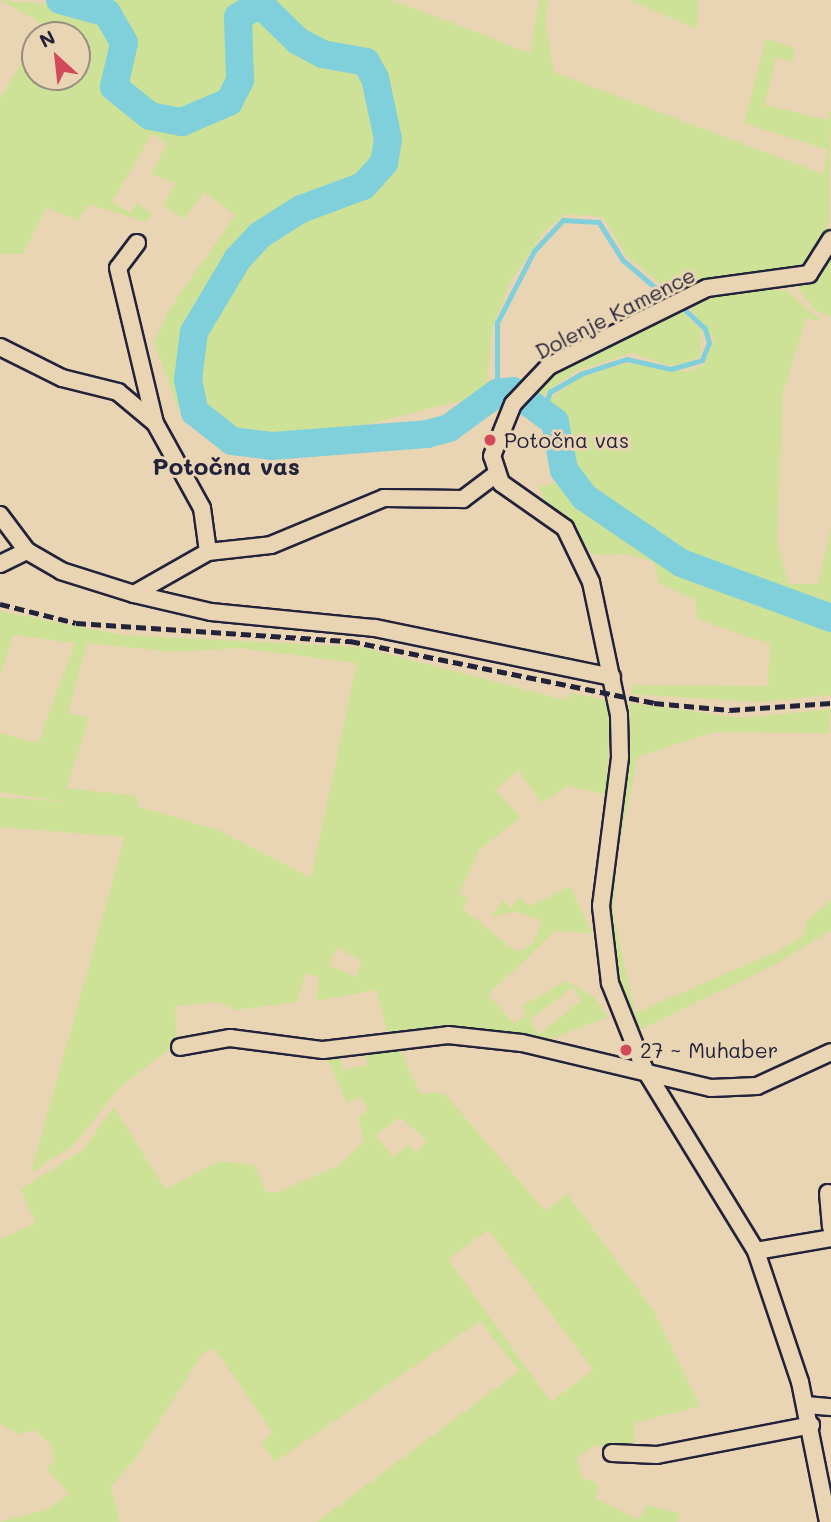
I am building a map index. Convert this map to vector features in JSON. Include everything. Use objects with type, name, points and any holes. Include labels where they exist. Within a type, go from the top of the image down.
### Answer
[{"type":"street","name":"Dolenje Kamence","points":[[495,475],[495,443],[513,404],[526,386],[549,366],[707,288],[809,274],[831,239]]},
{"type":"street","points":[[137,243],[118,268],[155,423],[202,508],[208,552]]},
{"type":"street","points":[[0,347],[62,379],[118,393],[155,423]]},
{"type":"street","points":[[134,594],[208,552],[271,545],[384,498],[463,499],[495,475],[575,541],[591,582],[612,677],[620,757],[601,906],[610,983],[647,1073],[756,1251],[806,1405],[828,1522]]},
{"type":"street","points":[[0,516],[27,551],[61,571],[134,594],[224,614],[375,628],[612,677]]},
{"type":"street","points":[[0,564],[27,551]]},
{"type":"street","points":[[180,1047],[230,1038],[323,1050],[448,1035],[522,1043],[711,1088],[757,1086],[831,1052]]},
{"type":"street","points":[[828,1193],[831,1227]]},
{"type":"street","points":[[756,1251],[831,1238]]},
{"type":"street","points":[[806,1405],[831,1407]]},
{"type":"street","points":[[612,1452],[657,1455],[811,1425]]},
{"type":"green space","points":[[0,0],[74,6],[108,24],[118,49],[108,87],[118,108],[160,129],[188,128],[228,112],[246,88],[239,32],[244,17],[259,11],[308,55],[346,62],[370,78],[380,161],[360,184],[255,229],[230,258],[185,343],[179,377],[186,405],[178,408],[154,343],[169,310],[235,215],[204,192],[184,219],[163,206],[176,183],[151,174],[167,144],[152,134],[112,202],[131,213],[137,203],[153,214],[146,222],[89,204],[78,221],[47,207],[23,254],[0,254],[0,99],[21,64],[21,91],[91,91],[91,21],[37,21]]},
{"type":"green space","points":[[90,0],[251,0],[231,31],[235,81],[212,106],[183,118],[128,99],[121,85],[128,38],[110,11]]},
{"type":"green space","points":[[263,0],[392,0],[530,53],[539,0],[548,0],[545,22],[554,72],[823,174],[828,150],[744,123],[766,39],[794,48],[793,62],[776,57],[764,105],[828,120],[831,108],[829,222],[805,267],[676,297],[625,254],[603,217],[566,214],[544,231],[509,284],[492,330],[486,394],[315,438],[232,436],[200,409],[194,395],[204,329],[268,237],[371,185],[391,158],[384,89],[370,60],[318,45]]},
{"type":"green space","points":[[629,0],[698,0],[697,29]]},
{"type":"green space","points":[[831,251],[831,317],[814,309],[798,288]]},
{"type":"green space","points":[[786,290],[821,321],[806,318],[783,393],[777,540],[788,584],[818,584],[831,529],[831,695],[760,702],[631,694],[633,685],[768,686],[770,644],[697,619],[695,600],[659,583],[654,562],[627,554],[594,555],[547,506],[539,487],[564,481],[576,458],[565,417],[548,400],[579,378],[627,363],[687,372],[704,364],[714,339],[687,304],[728,291]]},
{"type":"green space","points":[[679,308],[701,330],[700,355],[688,363],[668,365],[631,353],[576,371],[536,400],[524,393],[562,364]]},
{"type":"green space","points":[[0,611],[122,635],[360,647],[566,700],[571,693],[610,701],[606,794],[567,786],[542,803],[518,770],[495,790],[521,817],[480,849],[459,893],[468,900],[463,909],[517,952],[532,945],[542,921],[515,911],[490,918],[503,900],[511,908],[520,897],[530,906],[570,886],[592,933],[555,931],[488,995],[515,1024],[526,1015],[522,1006],[566,981],[593,996],[608,1017],[541,1043],[389,1037],[376,990],[317,1001],[319,977],[305,974],[297,1002],[235,1010],[217,1002],[175,1006],[177,1043],[120,1087],[73,1146],[31,1172],[125,837],[0,827],[0,797],[65,802],[0,792],[0,733],[38,743],[75,643],[14,635],[0,675]],"holes":[[[87,643],[173,652],[238,648],[357,663],[311,878],[218,830],[137,806],[138,796],[66,788],[89,718],[68,713]],[[337,947],[362,961],[356,977],[329,965]],[[573,987],[581,1000],[539,1035],[529,1020]]]},
{"type":"green space","points":[[630,703],[741,718],[831,709],[829,733],[714,732],[638,757],[618,850],[613,913],[635,1013],[776,952],[803,936],[807,920],[831,901],[831,930],[776,964],[633,1033],[614,980],[605,900],[625,784]]},
{"type":"green space","points":[[397,1044],[420,1093],[444,1093],[545,1211],[567,1194],[654,1311],[700,1406],[635,1423],[635,1441],[623,1452],[595,1445],[576,1458],[582,1478],[599,1484],[595,1498],[638,1520],[648,1505],[681,1514],[676,1522],[317,1522],[519,1371],[480,1321],[275,1462],[261,1442],[273,1433],[214,1348],[203,1353],[133,1462],[111,1486],[120,1522],[0,1522],[45,1510],[70,1494],[47,1470],[54,1460],[50,1444],[35,1430],[17,1434],[0,1424],[0,1239],[36,1223],[20,1189],[82,1151],[114,1107],[165,1189],[219,1161],[254,1165],[266,1192],[277,1193],[339,1165],[364,1142],[358,1117],[368,1110],[361,1097],[347,1103],[326,1055],[340,1052],[343,1070],[368,1065],[364,1049]],"holes":[[[400,1117],[427,1141],[416,1153],[408,1145],[394,1157],[375,1136]],[[489,1230],[593,1370],[551,1402],[448,1259]]]},
{"type":"waterway","points":[[60,0],[107,13],[124,43],[114,87],[150,116],[182,122],[229,102],[240,80],[238,17],[260,4],[298,41],[322,54],[366,62],[375,78],[388,139],[384,163],[363,186],[301,209],[260,235],[237,260],[194,332],[188,380],[195,412],[232,441],[272,446],[427,434],[449,428],[497,393],[513,391],[555,422],[564,470],[584,497],[681,563],[831,618]]},
{"type":"waterway","points":[[497,393],[497,323],[534,251],[563,220],[599,222],[623,260],[670,300]]},
{"type":"waterway","points":[[543,413],[550,392],[581,374],[627,359],[671,369],[702,360],[709,343],[705,329],[680,306]]},
{"type":"railway","points":[[0,604],[76,623],[350,641],[654,703],[730,710],[831,703]]},
{"type":"place","name":"Potočna vas","points":[[490,440]]},
{"type":"place","name":"27 ~ Muhaber","points":[[626,1050]]},
{"type":"district","name":"Potočna vas","points":[[226,466]]}]
